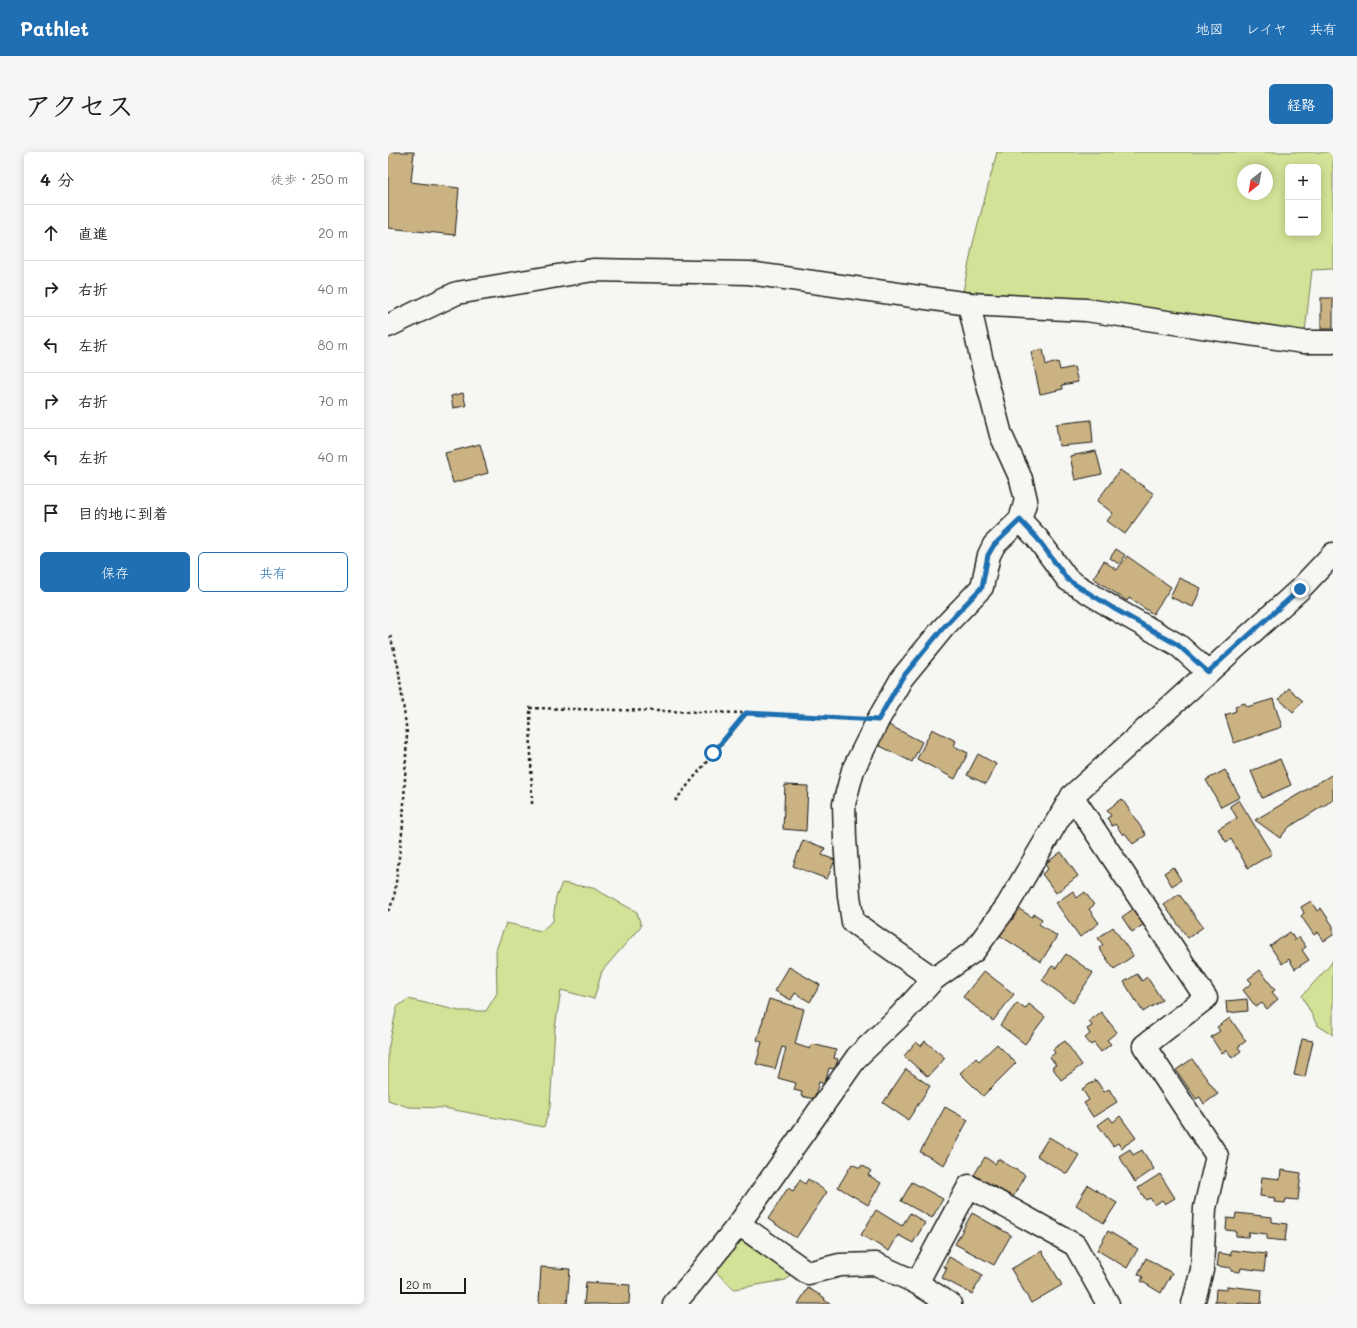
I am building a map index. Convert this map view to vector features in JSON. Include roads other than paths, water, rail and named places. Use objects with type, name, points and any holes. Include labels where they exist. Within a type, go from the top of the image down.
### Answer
[{"type":"street","points":[[388,326],[457,294],[593,270],[749,273],[969,304],[1086,310],[1303,342],[1333,342]]},
{"type":"street","points":[[934,980],[853,922],[848,874],[844,804],[853,770],[878,720],[902,678],[943,628],[982,587],[988,555],[994,545],[1020,520],[1026,500],[1021,480],[1001,435],[969,304]]},
{"type":"street","points":[[1020,520],[1037,538],[1068,580],[1113,608],[1178,645],[1208,672]]},
{"type":"street","points":[[674,1304],[739,1224],[857,1057],[901,1015],[934,980],[974,951],[1007,906],[1072,796],[1300,589],[1333,554]]},
{"type":"street","points":[[1072,796],[1206,998],[1144,1046],[1217,1156],[1205,1208],[1202,1270],[1193,1304]]},
{"type":"street","points":[[917,1283],[969,1186],[1076,1245],[1108,1304]]},
{"type":"street","points":[[739,1224],[808,1273],[840,1265],[876,1264],[917,1283],[950,1304]]}]
